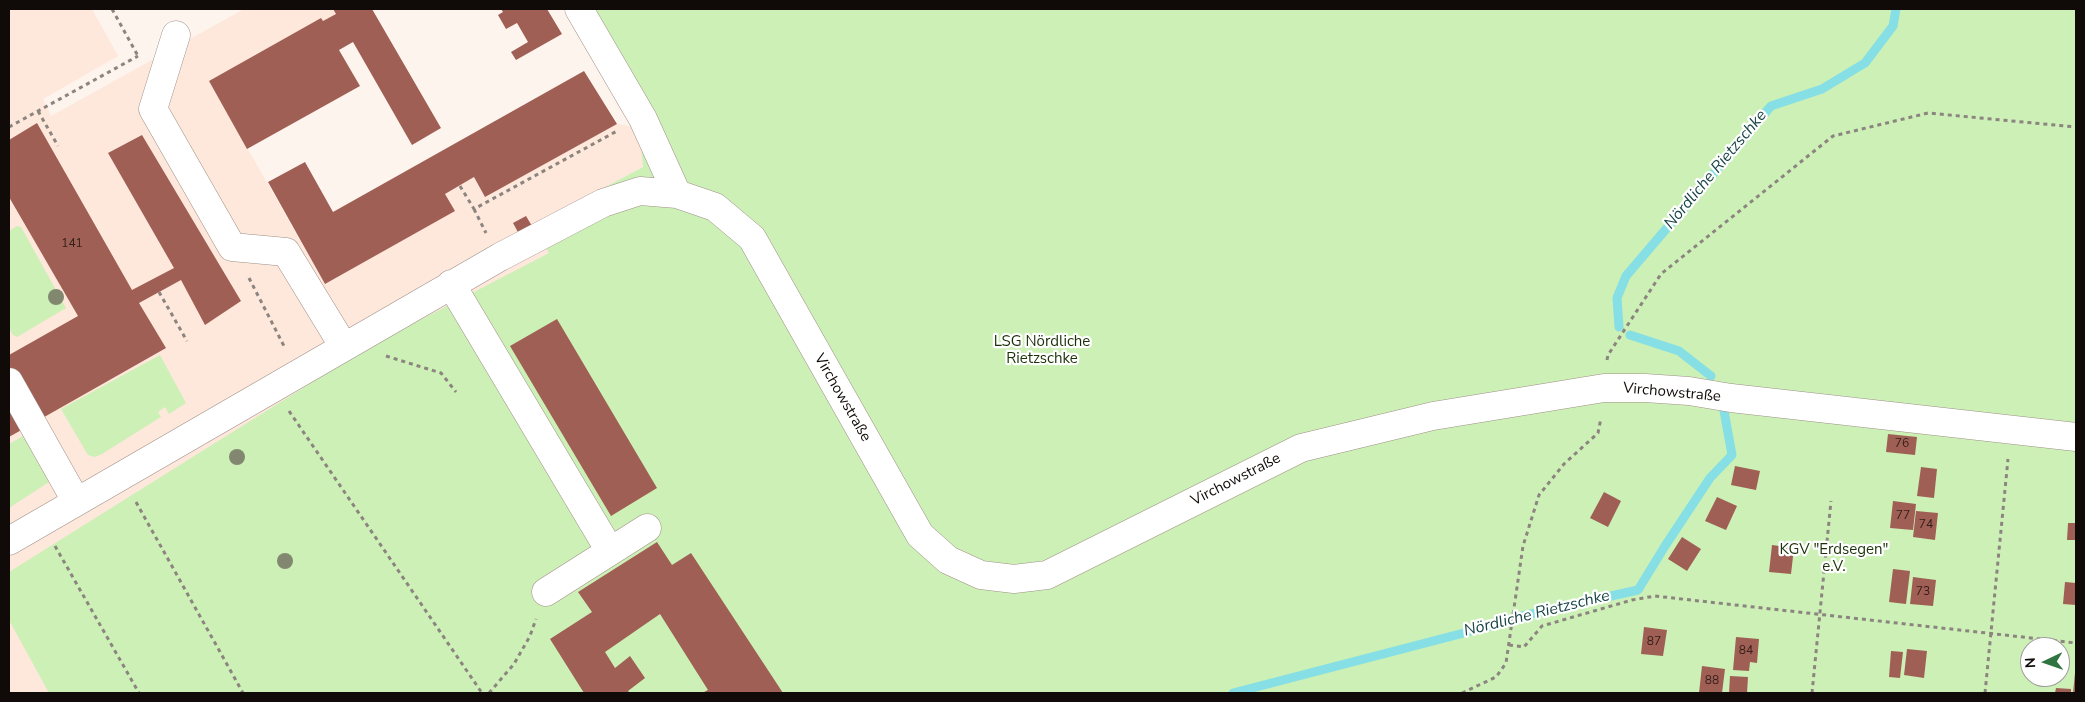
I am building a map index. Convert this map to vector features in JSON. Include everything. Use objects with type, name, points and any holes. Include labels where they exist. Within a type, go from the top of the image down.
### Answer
[{"type":"street","points":[[579,9],[643,119],[677,194]]},
{"type":"street","points":[[176,35],[153,109],[232,247],[286,252],[344,346]]},
{"type":"street","name":"Virchowstraße","points":[[9,541],[451,284],[603,203],[640,191],[677,194],[714,207],[752,238],[920,535],[948,560],[981,575],[1014,579],[1047,575],[1301,448],[1433,416],[1604,388],[1689,391],[1732,398],[2076,437]]},
{"type":"street","points":[[451,284],[610,551]]},
{"type":"street","points":[[9,382],[76,501]]},
{"type":"street","points":[[546,592],[647,528]]},
{"type":"path","points":[[112,9],[138,56]]},
{"type":"path","points":[[9,127],[176,35]]},
{"type":"path","points":[[38,111],[58,146]]},
{"type":"path","points":[[1619,338],[1661,274],[1833,136],[1928,113],[2076,127]]},
{"type":"path","points":[[474,209],[618,130]]},
{"type":"path","points":[[460,186],[487,234]]},
{"type":"path","points":[[232,247],[298,373]]},
{"type":"path","points":[[159,292],[187,341]]},
{"type":"path","points":[[344,346],[441,373],[456,392]]},
{"type":"path","points":[[273,387],[482,693]]},
{"type":"path","points":[[1462,693],[1496,677],[1506,662],[1523,546],[1540,495],[1564,464],[1598,433],[1604,388]]},
{"type":"path","points":[[1985,693],[2009,453]]},
{"type":"path","points":[[121,475],[243,693]]},
{"type":"path","points":[[1812,693],[1831,500]]},
{"type":"path","points":[[42,522],[139,693]]},
{"type":"path","points":[[489,693],[514,664],[530,636],[546,592]]},
{"type":"path","points":[[1509,645],[1524,646],[1542,626],[1632,600],[1655,596],[2076,643]]},
{"type":"shaded area","points":[[9,9],[92,9],[118,56],[43,99],[51,116],[244,9],[333,9],[336,14],[323,21],[321,18],[209,81],[325,284],[454,211],[445,194],[474,177],[485,196],[617,124],[630,126],[641,146],[643,167],[533,226],[849,693],[9,693]]},
{"type":"green space","name":"LSG Nördliche Rietzschke","points":[[591,9],[2076,9],[2076,693],[49,693],[9,620],[9,572],[370,346],[549,253],[532,226],[643,167],[641,146],[630,126],[643,119]]},
{"type":"green space","points":[[17,226],[21,227],[66,308],[17,337],[13,335],[9,328],[9,231]]},
{"type":"green space","points":[[160,355],[186,403],[169,414],[165,407],[158,412],[161,417],[102,454],[95,457],[88,455],[61,409]]},
{"type":"green space","points":[[25,435],[49,482],[9,508],[9,444]]},
{"type":"building","points":[[333,9],[372,9],[441,128],[412,145],[353,42],[339,50],[360,86],[247,149],[209,81],[321,18],[323,21],[336,14]]},
{"type":"building","points":[[501,9],[547,9],[562,34],[516,60],[511,52],[528,42],[517,23],[506,29],[498,15],[503,12]]},
{"type":"building","points":[[584,71],[617,124],[485,197],[474,177],[445,194],[455,211],[325,284],[268,182],[305,162],[333,212]]},
{"type":"building","points":[[37,123],[132,290],[174,268],[108,153],[142,135],[241,301],[205,325],[181,280],[139,303],[166,348],[9,437],[9,355],[78,316],[9,197],[9,140]]},
{"type":"building","points":[[526,216],[532,226],[519,234],[513,223]]},
{"type":"building","points":[[557,319],[657,488],[611,516],[510,346]]},
{"type":"building","points":[[1888,434],[1917,437],[1915,455],[1886,452]]},
{"type":"building","points":[[1735,466],[1760,471],[1756,490],[1731,485]]},
{"type":"building","points":[[1921,467],[1937,469],[1934,498],[1917,496]]},
{"type":"building","points":[[1604,492],[1621,501],[1608,527],[1590,518]]},
{"type":"building","points":[[1717,497],[1737,506],[1726,530],[1705,521]]},
{"type":"building","points":[[1893,501],[1916,504],[1913,530],[1890,528]]},
{"type":"building","points":[[1916,511],[1938,513],[1935,540],[1913,537]]},
{"type":"building","points":[[2068,523],[2076,523],[2076,540],[2067,540]]},
{"type":"building","points":[[1682,537],[1701,549],[1687,571],[1668,559]]},
{"type":"building","points":[[657,542],[672,565],[691,553],[783,693],[702,693],[708,690],[660,614],[605,652],[615,668],[630,656],[645,678],[628,691],[630,693],[584,693],[550,639],[592,612],[578,592]]},
{"type":"building","points":[[1772,545],[1794,548],[1791,574],[1769,572]]},
{"type":"building","points":[[1893,569],[1910,571],[1906,604],[1889,602]]},
{"type":"building","points":[[1913,577],[1936,580],[1933,606],[1910,604]]},
{"type":"building","points":[[2065,582],[2076,583],[2076,605],[2063,604]]},
{"type":"building","points":[[1644,627],[1667,630],[1663,656],[1641,654]]},
{"type":"building","points":[[1736,637],[1759,639],[1757,663],[1750,662],[1749,671],[1733,670]]},
{"type":"building","points":[[1907,649],[1927,651],[1924,678],[1904,675]]},
{"type":"building","points":[[1891,651],[1903,652],[1900,678],[1889,677]]},
{"type":"building","points":[[1702,666],[1725,669],[1722,693],[1699,693]]},
{"type":"building","points":[[2075,673],[2076,693],[2073,693]]},
{"type":"building","points":[[1730,676],[1748,677],[1747,693],[1729,693]]},
{"type":"building","points":[[2056,688],[2071,689],[2071,693],[2055,693]]},
{"type":"waterway","name":"Nördliche Rietzschke","points":[[1619,327],[1617,298],[1626,276],[1771,106],[1822,89],[1865,63],[1893,26],[1896,9]]},
{"type":"waterway","name":"Nördliche Rietzschke","points":[[1630,335],[1679,351],[1711,376]]},
{"type":"waterway","name":"Nördliche Rietzschke","points":[[1233,693],[1487,627],[1522,616],[1638,590],[1710,478],[1732,455],[1724,411]]},
{"type":"park label","name":"KGV \"Erdsegen\" e.V.","points":[[1834,558]]}]
